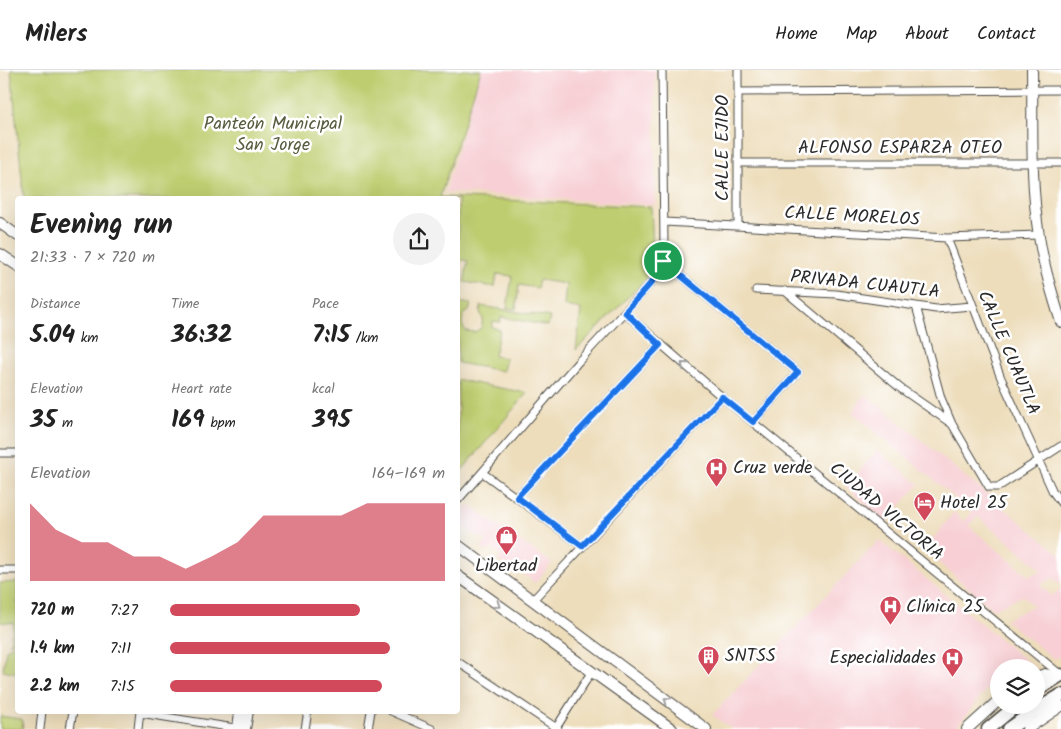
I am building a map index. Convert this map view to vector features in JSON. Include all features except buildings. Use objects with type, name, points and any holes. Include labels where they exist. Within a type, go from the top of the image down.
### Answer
[{"type":"highway","points":[[1045,685],[1059,676]]},
{"type":"highway","points":[[1009,729],[1061,695]]},
{"type":"highway","points":[[988,729],[1006,714]]},
{"type":"main road","points":[[1032,70],[1033,162],[1038,235],[1047,276],[1061,322]]},
{"type":"main road","points":[[0,223],[15,234]]},
{"type":"main road","points":[[0,254],[15,264]]},
{"type":"main road","points":[[460,547],[706,729]]},
{"type":"main road","points":[[460,577],[672,729]]},
{"type":"main road","points":[[1045,674],[1059,676]]},
{"type":"main road","points":[[1027,729],[1061,706]]},
{"type":"main road","points":[[967,729],[990,708]]},
{"type":"main road","points":[[240,714],[241,729]]},
{"type":"main road","points":[[241,729],[247,714]]},
{"type":"street","points":[[460,498],[579,361],[652,282],[663,261],[665,222],[662,70]]},
{"type":"street","name":"CALLE EJIDO","points":[[738,70],[738,225]]},
{"type":"street","points":[[738,92],[1061,90]]},
{"type":"street","name":"ALFONSO ESPARZA OTEO","points":[[739,163],[1061,163]]},
{"type":"street","name":"CALLE MORELOS","points":[[665,222],[947,238],[1038,235]]},
{"type":"street","name":"CALLE CUAUTLA","points":[[947,238],[1001,378],[1039,462],[1061,503]]},
{"type":"street","points":[[663,261],[798,372],[753,422]]},
{"type":"street","name":"PRIVADA CUAUTLA","points":[[756,290],[836,294],[947,309],[972,306]]},
{"type":"street","points":[[785,291],[900,388],[952,424]]},
{"type":"street","points":[[916,306],[941,398],[952,424],[986,485],[992,488],[1039,462],[1061,446]]},
{"type":"street","name":"CIUDAD VICTORIA","points":[[625,312],[660,345],[1059,676]]},
{"type":"street","points":[[517,497],[660,345]]},
{"type":"street","points":[[532,601],[722,397]]},
{"type":"street","points":[[0,453],[15,453]]},
{"type":"street","points":[[483,473],[582,546]]},
{"type":"street","points":[[0,570],[15,570]]},
{"type":"street","points":[[460,663],[557,728],[592,671]]},
{"type":"street","points":[[40,729],[42,714]]},
{"type":"street","points":[[70,729],[73,714]]},
{"type":"street","points":[[138,729],[140,714]]},
{"type":"street","points":[[152,714],[241,729]]},
{"type":"street","points":[[305,729],[308,714]]},
{"type":"street","points":[[368,729],[370,714]]},
{"type":"street","points":[[398,714],[432,729]]},
{"type":"shaded area","points":[[481,70],[655,70],[655,205],[445,192]]},
{"type":"shaded area","points":[[865,394],[1061,555],[1061,585],[1053,578],[1040,585],[1052,596],[1061,589],[1061,656],[1054,659],[1005,620],[1033,606],[1023,596],[993,609],[924,550],[954,512],[964,522],[972,512],[852,412]],"holes":[[[977,516],[1041,569],[1029,576],[969,526]]]},
{"type":"shaded area","points":[[877,450],[919,484],[886,522],[846,487]]},
{"type":"shaded area","points":[[468,505],[552,563],[535,583],[513,565],[509,568],[498,560],[501,555],[491,548],[487,552],[482,548],[486,541],[460,524],[460,514]]},
{"type":"shaded area","name":"Clínica 25","points":[[879,540],[1024,659],[990,659],[990,688],[985,691],[955,729],[732,729],[712,715]]},
{"type":"green space","name":"Panteón Municipal San Jorge","points":[[11,70],[481,70],[440,196],[24,196]]},
{"type":"green space","name":"Panteón Municipal San Jorge","points":[[460,198],[651,207],[653,251],[648,257],[649,276],[576,350],[581,309],[564,306],[566,284],[539,280],[537,288],[519,285],[516,309],[507,308],[512,276],[497,274],[495,287],[464,282],[468,261],[460,259]]},
{"type":"green space","points":[[460,302],[471,304],[469,311],[463,315],[462,325],[466,331],[475,332],[481,328],[483,319],[480,312],[481,306],[550,317],[548,326],[501,317],[500,322],[493,321],[492,327],[500,330],[494,356],[506,358],[503,371],[460,363]]},
{"type":"green space","points":[[460,380],[527,393],[460,473]]},
{"type":"green space","points":[[15,582],[15,640],[10,644],[14,623],[0,622],[0,583]]},
{"type":"green space","points":[[15,643],[15,673],[3,670],[6,650]]},
{"type":"green space","points":[[0,716],[22,719],[23,729],[0,729]]},
{"type":"place","name":"Cruz verde","points":[[717,487]]},
{"type":"place","name":"Hotel 25","points":[[924,522]]},
{"type":"place","name":"Libertad","points":[[506,555]]},
{"type":"place","name":"Clínica 25","points":[[890,626]]},
{"type":"place","name":"SNTSS","points":[[709,675]]},
{"type":"place","name":"Especialidades","points":[[952,677]]},
{"type":"route","points":[[663,261],[798,372],[753,422],[722,397],[582,546],[517,497],[660,345],[625,312],[652,282],[663,261]]}]
